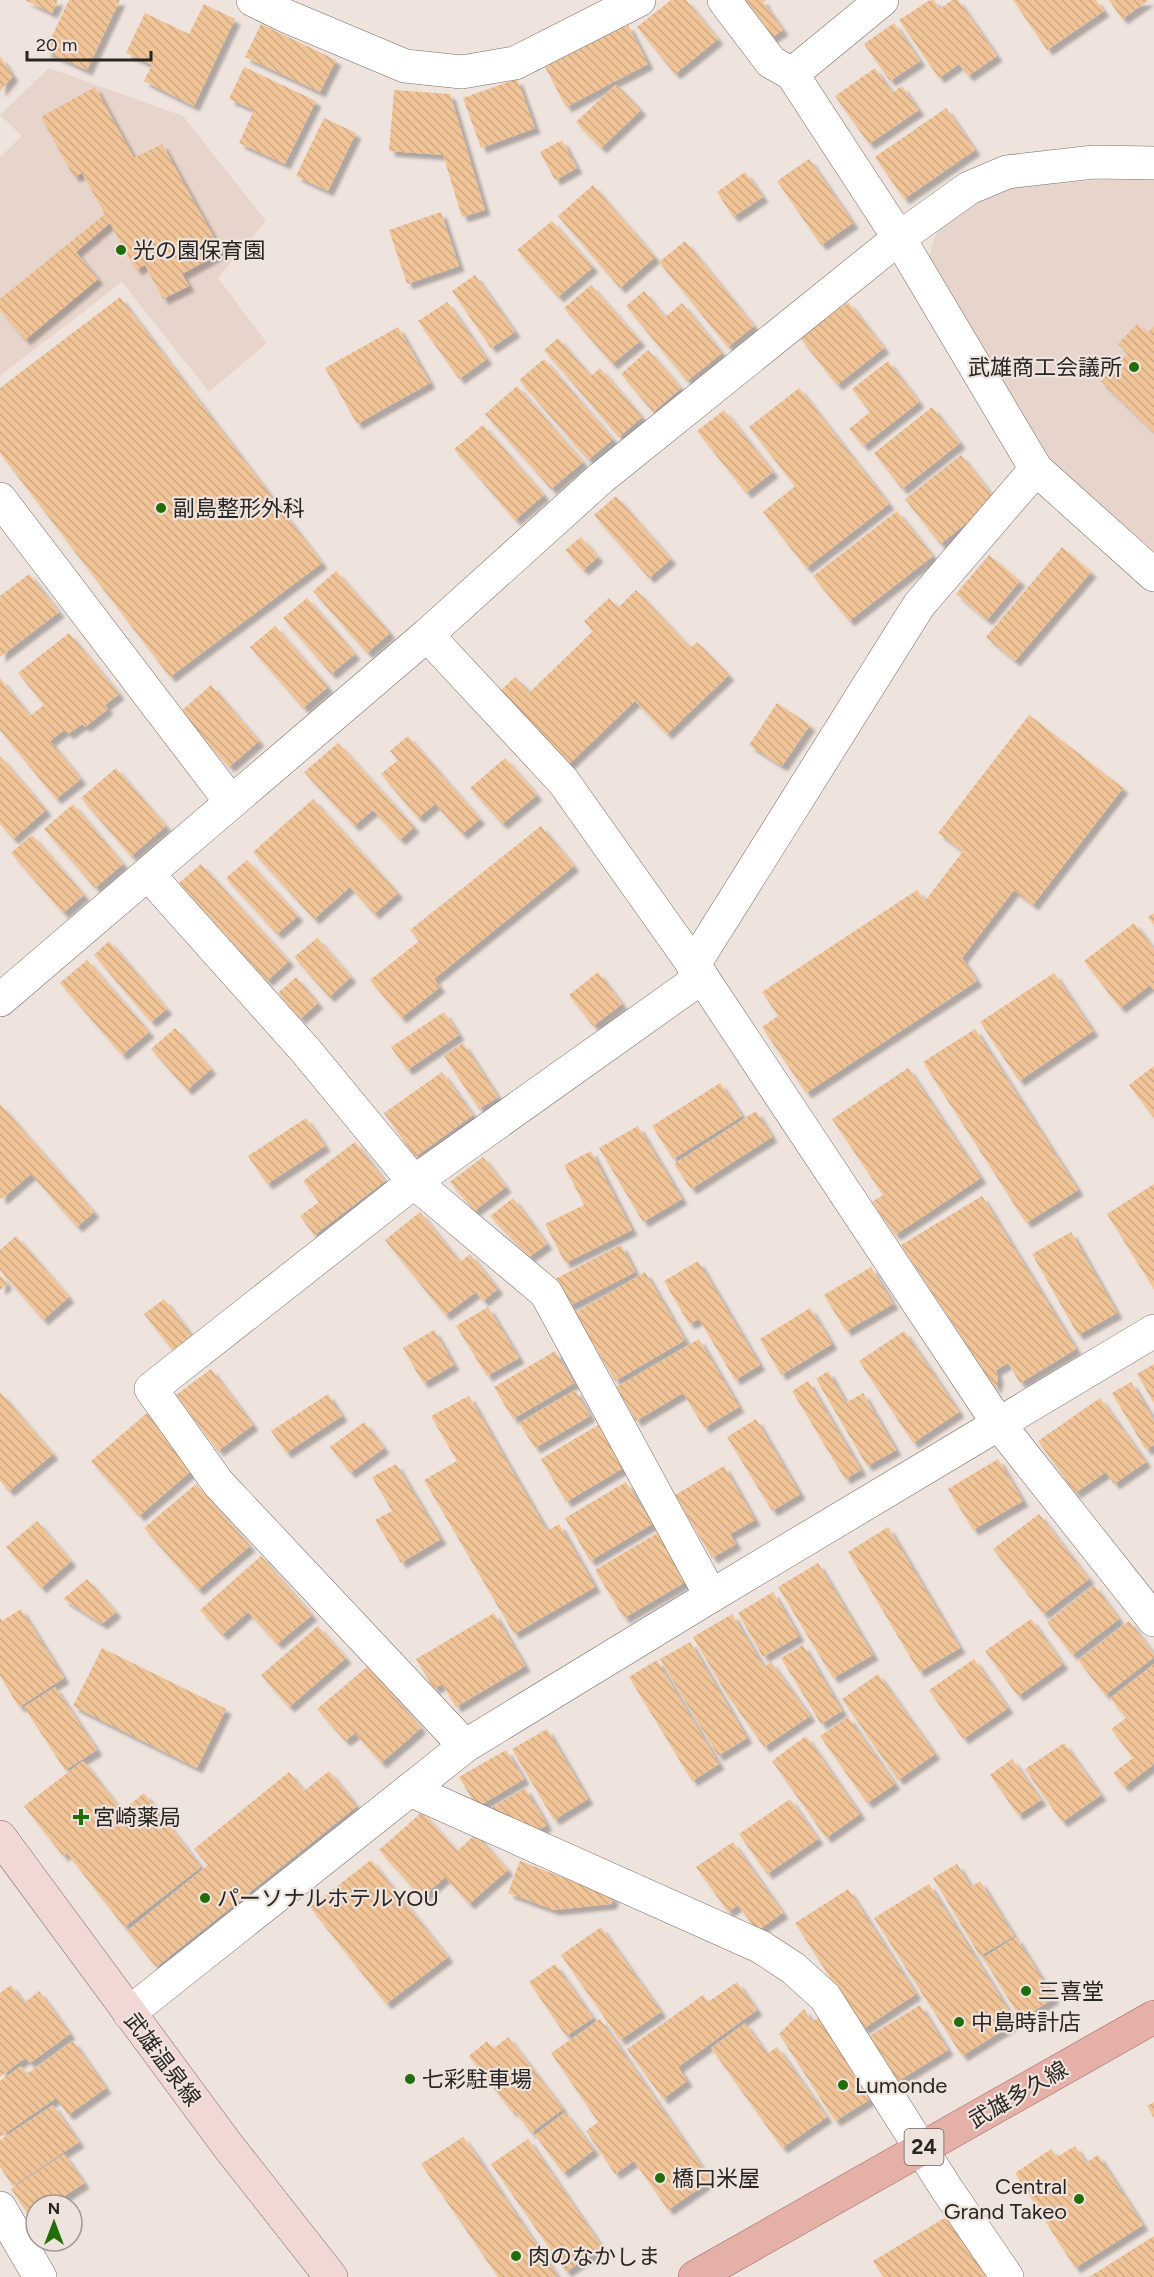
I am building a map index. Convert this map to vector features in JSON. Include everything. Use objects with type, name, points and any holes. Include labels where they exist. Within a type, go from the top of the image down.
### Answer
[{"type":"main road","name":"武雄温泉線","points":[[0,1837],[235,2155],[331,2277]]},
{"type":"main road","name":"武雄多久線","points":[[695,2277],[1154,2017]]},
{"type":"street","points":[[253,0],[405,66],[462,72],[515,63],[639,0]]},
{"type":"street","points":[[724,0],[771,62],[792,74],[899,238],[1036,469],[1154,575]]},
{"type":"street","points":[[792,74],[871,3]]},
{"type":"street","points":[[0,1000],[427,635],[601,478],[899,238],[969,188],[1006,172],[1094,162],[1154,163]]},
{"type":"street","points":[[465,1746],[218,1483],[151,1389],[414,1182],[698,972],[919,605],[1036,469]]},
{"type":"street","points":[[0,499],[231,802]]},
{"type":"street","points":[[427,635],[563,782],[698,972],[998,1423],[1154,1619]]},
{"type":"street","points":[[148,874],[306,1051],[414,1182],[546,1293],[711,1596]]},
{"type":"street","points":[[129,2013],[465,1746],[1154,1331]]},
{"type":"street","points":[[410,1790],[761,1947],[794,1968],[825,1997],[921,2148],[1007,2277]]},
{"type":"street","points":[[0,2208],[40,2277]]},
{"type":"shaded area","name":"光の園保育園","points":[[49,68],[183,116],[266,221],[218,278],[267,343],[209,392],[122,282],[0,376],[0,157],[22,136],[0,115]]},
{"type":"shaded area","points":[[1099,180],[1154,180],[1154,558],[1045,463],[929,257],[937,231],[984,198],[1018,187]]},
{"type":"building","points":[[25,0],[58,0],[52,13]]},
{"type":"building","points":[[69,0],[120,0],[87,70],[45,51]]},
{"type":"building","points":[[671,0],[686,0],[718,39],[675,74],[637,27]]},
{"type":"building","points":[[741,0],[766,0],[763,2],[783,30],[768,40]]},
{"type":"building","points":[[930,0],[934,0],[940,9],[952,0],[958,0],[997,56],[968,76],[959,64],[939,78],[899,20]]},
{"type":"building","points":[[1013,0],[1096,0],[1104,11],[1047,50]]},
{"type":"building","points":[[1109,0],[1149,0],[1122,19]]},
{"type":"building","points":[[204,4],[235,19],[194,106],[144,81],[152,65],[126,53],[145,13],[189,34]]},
{"type":"building","points":[[894,23],[920,61],[890,81],[864,44]]},
{"type":"building","points":[[261,24],[336,60],[320,92],[245,57]]},
{"type":"building","points":[[628,25],[648,64],[566,107],[545,67]]},
{"type":"building","points":[[0,56],[13,76],[0,91]]},
{"type":"building","points":[[244,67],[316,101],[285,164],[239,143],[254,110],[229,99]]},
{"type":"building","points":[[875,68],[892,93],[902,86],[919,110],[869,144],[835,96]]},
{"type":"building","points":[[517,79],[535,128],[481,148],[463,98]]},
{"type":"building","points":[[616,84],[641,110],[601,148],[576,122]]},
{"type":"building","points":[[95,87],[134,158],[162,144],[222,252],[182,274],[189,286],[163,299],[145,265],[136,270],[110,223],[76,252],[98,279],[25,340],[0,310],[0,299],[105,214],[82,173],[74,177],[41,117]]},
{"type":"building","points":[[394,90],[450,94],[485,210],[462,217],[443,155],[389,151]]},
{"type":"building","points":[[946,108],[975,150],[904,199],[875,157]]},
{"type":"building","points":[[324,118],[356,133],[328,191],[296,176]]},
{"type":"building","points":[[562,140],[577,168],[555,180],[540,152]]},
{"type":"building","points":[[809,159],[853,223],[821,245],[777,181]]},
{"type":"building","points":[[745,172],[763,197],[733,217],[717,192]]},
{"type":"building","points":[[593,185],[655,257],[620,288],[558,216]]},
{"type":"building","points":[[441,212],[459,266],[407,284],[389,230]]},
{"type":"building","points":[[552,221],[593,267],[558,297],[517,250]]},
{"type":"building","points":[[685,241],[754,326],[728,347],[659,262]]},
{"type":"building","points":[[475,275],[515,332],[491,348],[452,291]]},
{"type":"building","points":[[591,285],[640,341],[612,364],[564,308]]},
{"type":"building","points":[[644,291],[665,317],[682,303],[722,353],[687,381],[626,306]]},
{"type":"building","name":"副島整形外科","points":[[120,297],[322,563],[170,677],[0,453],[0,388]]},
{"type":"building","points":[[447,302],[487,359],[459,379],[418,321]]},
{"type":"building","points":[[848,302],[884,348],[837,385],[800,338]]},
{"type":"building","name":"武雄商工会議所","points":[[1137,324],[1147,333],[1154,326],[1154,432],[1101,381],[1128,353],[1118,344]]},
{"type":"building","points":[[398,327],[430,383],[357,424],[325,368]]},
{"type":"building","points":[[558,338],[591,376],[600,368],[642,417],[619,437],[544,350]]},
{"type":"building","points":[[648,350],[681,388],[653,412],[621,374]]},
{"type":"building","points":[[544,359],[613,439],[588,460],[519,380]]},
{"type":"building","points":[[888,361],[919,402],[863,446],[849,429],[870,412],[852,389]]},
{"type":"building","points":[[517,386],[583,462],[551,489],[485,414]]},
{"type":"building","points":[[799,388],[889,504],[806,568],[763,512],[795,486],[749,427]]},
{"type":"building","points":[[932,407],[960,443],[902,489],[874,453]]},
{"type":"building","points":[[724,410],[773,472],[746,493],[697,431]]},
{"type":"building","points":[[483,425],[544,495],[515,520],[454,449]]},
{"type":"building","points":[[961,455],[996,500],[940,544],[905,499]]},
{"type":"building","points":[[616,496],[671,559],[649,578],[594,515]]},
{"type":"building","points":[[897,511],[933,556],[849,621],[813,576]]},
{"type":"building","points":[[581,537],[598,557],[583,570],[565,550]]},
{"type":"building","points":[[1062,547],[1091,572],[1015,661],[986,637]]},
{"type":"building","points":[[989,555],[1020,581],[987,620],[956,594]]},
{"type":"building","points":[[336,571],[390,633],[367,653],[313,591]]},
{"type":"building","points":[[29,574],[59,612],[0,657],[0,596]]},
{"type":"building","points":[[636,590],[691,648],[697,642],[729,675],[667,734],[635,701],[567,766],[498,693],[515,677],[530,692],[593,631],[584,621],[609,598],[618,608]]},
{"type":"building","points":[[307,598],[355,654],[331,674],[283,618]]},
{"type":"building","points":[[275,626],[328,687],[303,708],[250,647]]},
{"type":"building","points":[[69,633],[119,694],[105,705],[108,709],[85,727],[82,724],[68,734],[64,730],[50,741],[81,779],[56,799],[0,730],[0,678],[30,716],[44,705],[18,673]]},
{"type":"building","points":[[211,685],[259,741],[229,767],[180,712]]},
{"type":"building","points":[[777,703],[810,725],[782,766],[749,745]]},
{"type":"building","points":[[1029,715],[1123,788],[1033,905],[1014,890],[962,958],[977,981],[806,1093],[762,1027],[778,1016],[762,992],[917,890],[925,901],[963,851],[938,833]]},
{"type":"building","points":[[408,736],[480,819],[462,834],[435,804],[418,818],[381,774],[398,760],[390,751]]},
{"type":"building","points":[[338,743],[414,827],[400,840],[373,810],[354,826],[304,772]]},
{"type":"building","points":[[0,756],[46,810],[13,839],[0,824]]},
{"type":"building","points":[[505,758],[537,795],[502,824],[470,788]]},
{"type":"building","points":[[116,768],[166,826],[131,856],[81,798]]},
{"type":"building","points":[[313,799],[398,893],[374,914],[350,887],[314,919],[253,852]]},
{"type":"building","points":[[73,804],[123,864],[95,888],[44,829]]},
{"type":"building","points":[[541,826],[574,866],[434,979],[440,987],[401,1018],[370,980],[419,941],[410,930]]},
{"type":"building","points":[[32,835],[84,895],[63,913],[11,853]]},
{"type":"building","points":[[247,860],[298,916],[277,934],[226,878]]},
{"type":"building","points":[[201,864],[289,961],[267,981],[179,883]]},
{"type":"building","points":[[1154,913],[1154,925],[1148,917]]},
{"type":"building","points":[[1134,923],[1154,949],[1154,990],[1150,985],[1120,1008],[1084,961]]},
{"type":"building","points":[[317,938],[351,977],[329,997],[294,957]]},
{"type":"building","points":[[109,941],[167,1009],[151,1022],[94,955]]},
{"type":"building","points":[[87,960],[149,1032],[122,1055],[60,983]]},
{"type":"building","points":[[598,972],[622,1004],[593,1026],[569,995]]},
{"type":"building","points":[[1054,973],[1093,1031],[1019,1081],[980,1022]]},
{"type":"building","points":[[296,977],[318,1003],[300,1019],[278,993]]},
{"type":"building","points":[[444,1012],[459,1035],[407,1070],[391,1047]]},
{"type":"building","points":[[175,1028],[211,1069],[187,1090],[151,1049]]},
{"type":"building","points":[[975,1029],[1078,1190],[1026,1223],[923,1062]]},
{"type":"building","points":[[463,1043],[498,1097],[479,1109],[444,1056]]},
{"type":"building","points":[[1154,1066],[1154,1118],[1129,1085]]},
{"type":"building","points":[[908,1068],[981,1178],[895,1235],[872,1202],[883,1195],[832,1119]]},
{"type":"building","points":[[442,1072],[473,1115],[415,1157],[384,1113]]},
{"type":"building","points":[[720,1083],[742,1116],[673,1159],[652,1126]]},
{"type":"building","points":[[0,1104],[94,1212],[77,1227],[31,1174],[2,1199],[0,1197]]},
{"type":"building","points":[[756,1111],[772,1137],[691,1189],[674,1164]]},
{"type":"building","points":[[306,1118],[325,1146],[267,1184],[248,1156]]},
{"type":"building","points":[[638,1126],[682,1199],[643,1222],[599,1148]]},
{"type":"building","points":[[355,1142],[385,1181],[314,1235],[300,1216],[319,1202],[303,1181]]},
{"type":"building","points":[[591,1151],[632,1230],[565,1263],[545,1224],[584,1205],[564,1165]]},
{"type":"building","points":[[483,1157],[506,1187],[474,1211],[450,1182]]},
{"type":"building","points":[[1154,1184],[1154,1289],[1107,1214]]},
{"type":"building","points":[[982,1196],[1076,1349],[1020,1383],[1008,1363],[996,1370],[998,1378],[996,1389],[901,1245]]},
{"type":"building","points":[[513,1198],[547,1244],[529,1257],[490,1216]]},
{"type":"building","points":[[420,1212],[460,1262],[470,1254],[498,1289],[483,1301],[476,1292],[445,1315],[385,1240]]},
{"type":"building","points":[[1071,1232],[1117,1313],[1078,1335],[1032,1254]]},
{"type":"building","points":[[16,1236],[69,1297],[43,1320],[0,1270],[0,1250]]},
{"type":"building","points":[[621,1245],[635,1272],[569,1306],[555,1279]]},
{"type":"building","points":[[698,1261],[760,1365],[735,1380],[699,1319],[689,1324],[664,1281]]},
{"type":"building","points":[[871,1267],[893,1304],[846,1331],[824,1295]]},
{"type":"building","points":[[645,1272],[685,1340],[615,1381],[575,1313]]},
{"type":"building","points":[[0,1275],[7,1284],[0,1290]]},
{"type":"building","points":[[164,1299],[193,1337],[173,1351],[144,1314]]},
{"type":"building","points":[[488,1307],[519,1358],[487,1376],[456,1326]]},
{"type":"building","points":[[810,1308],[832,1344],[781,1375],[760,1339]]},
{"type":"building","points":[[434,1330],[454,1365],[423,1383],[403,1348]]},
{"type":"building","points":[[904,1331],[959,1412],[913,1443],[859,1361]]},
{"type":"building","points":[[699,1339],[739,1407],[704,1428],[683,1393],[636,1421],[616,1387]]},
{"type":"building","points":[[555,1351],[574,1383],[513,1419],[494,1387]]},
{"type":"building","points":[[1154,1364],[1154,1403],[1137,1374]]},
{"type":"building","points":[[211,1369],[253,1425],[218,1451],[176,1395]]},
{"type":"building","points":[[828,1371],[846,1403],[863,1393],[896,1450],[867,1466],[816,1379]]},
{"type":"building","points":[[808,1381],[861,1470],[845,1479],[792,1391]]},
{"type":"building","points":[[1131,1382],[1154,1420],[1154,1445],[1146,1450],[1112,1393]]},
{"type":"building","points":[[575,1390],[590,1416],[535,1448],[519,1423]]},
{"type":"building","points":[[0,1392],[53,1454],[9,1491],[0,1481]]},
{"type":"building","points":[[328,1394],[342,1416],[286,1453],[271,1431]]},
{"type":"building","points":[[469,1396],[547,1531],[559,1524],[595,1587],[514,1634],[424,1480],[457,1461],[431,1416]]},
{"type":"building","points":[[1100,1398],[1146,1462],[1114,1484],[1106,1472],[1075,1493],[1038,1441]]},
{"type":"building","points":[[147,1413],[190,1472],[139,1516],[91,1461]]},
{"type":"building","points":[[756,1419],[800,1494],[772,1511],[727,1437]]},
{"type":"building","points":[[364,1422],[384,1448],[350,1473],[330,1447]]},
{"type":"building","points":[[598,1425],[623,1468],[566,1502],[541,1459]]},
{"type":"building","points":[[998,1459],[1023,1501],[973,1530],[948,1489]]},
{"type":"building","points":[[396,1464],[441,1539],[401,1563],[375,1520],[392,1511],[372,1477]]},
{"type":"building","points":[[724,1466],[755,1520],[730,1534],[736,1544],[712,1558],[675,1495]]},
{"type":"building","points":[[626,1482],[652,1524],[590,1561],[565,1518]]},
{"type":"building","points":[[196,1484],[250,1546],[198,1590],[144,1528]]},
{"type":"building","points":[[1039,1514],[1089,1579],[1043,1614],[993,1549]]},
{"type":"building","points":[[37,1521],[71,1561],[41,1588],[6,1547]]},
{"type":"building","points":[[888,1527],[960,1648],[919,1672],[848,1552]]},
{"type":"building","points":[[659,1532],[687,1581],[624,1618],[595,1570]]},
{"type":"building","points":[[261,1556],[312,1615],[277,1644],[248,1612],[222,1635],[200,1610]]},
{"type":"building","points":[[818,1563],[873,1655],[833,1678],[778,1587]]},
{"type":"building","points":[[87,1579],[116,1612],[102,1624],[63,1599]]},
{"type":"building","points":[[1094,1585],[1119,1619],[1072,1655],[1047,1622]]},
{"type":"building","points":[[773,1592],[799,1636],[763,1657],[738,1613]]},
{"type":"building","points":[[21,1609],[64,1678],[19,1707],[0,1676],[0,1617],[2,1621]]},
{"type":"building","points":[[494,1613],[525,1666],[456,1707],[442,1684],[434,1689],[416,1659]]},
{"type":"building","points":[[732,1614],[764,1667],[771,1662],[810,1716],[764,1747],[726,1693],[693,1637]]},
{"type":"building","points":[[1031,1619],[1063,1664],[1018,1696],[985,1651]]},
{"type":"building","points":[[1129,1621],[1154,1657],[1105,1695],[1078,1660]]},
{"type":"building","points":[[318,1626],[346,1658],[289,1707],[261,1675]]},
{"type":"building","points":[[690,1642],[747,1738],[718,1756],[660,1659]]},
{"type":"building","points":[[803,1645],[842,1711],[821,1724],[781,1658]]},
{"type":"building","points":[[102,1648],[226,1709],[197,1768],[73,1706]]},
{"type":"building","points":[[974,1659],[1008,1708],[963,1739],[929,1690]]},
{"type":"building","points":[[657,1660],[719,1764],[692,1781],[629,1677]]},
{"type":"building","points":[[1154,1664],[1154,1764],[1124,1787],[1113,1773],[1133,1758],[1111,1729],[1126,1718],[1110,1698]]},
{"type":"building","points":[[368,1666],[421,1728],[381,1763],[355,1733],[345,1741],[317,1709]]},
{"type":"building","points":[[878,1674],[935,1754],[898,1780],[842,1699]]},
{"type":"building","points":[[55,1687],[97,1750],[65,1770],[24,1707]]},
{"type":"building","points":[[848,1717],[895,1784],[867,1803],[820,1736]]},
{"type":"building","points":[[547,1729],[588,1799],[554,1820],[512,1749]]},
{"type":"building","points":[[806,1736],[860,1814],[826,1838],[772,1761]]},
{"type":"building","points":[[1064,1743],[1101,1795],[1062,1822],[1025,1769]]},
{"type":"building","points":[[506,1750],[524,1779],[477,1807],[459,1777]]},
{"type":"building","points":[[1012,1759],[1041,1800],[1018,1815],[990,1775]]},
{"type":"building","points":[[83,1761],[122,1811],[144,1793],[201,1867],[124,1927],[67,1853],[63,1856],[24,1806]]},
{"type":"building","name":"パーソナルホテルYOU","points":[[329,1771],[357,1806],[156,1967],[127,1931],[208,1865],[194,1849],[289,1772],[304,1791]]},
{"type":"building","points":[[525,1788],[547,1825],[535,1832],[488,1810]]},
{"type":"building","points":[[790,1799],[818,1839],[767,1874],[739,1834]]},
{"type":"building","points":[[422,1812],[457,1851],[476,1834],[508,1870],[469,1904],[445,1877],[422,1898],[379,1850]]},
{"type":"building","points":[[733,1842],[783,1913],[757,1931],[738,1905],[728,1912],[696,1867]]},
{"type":"building","points":[[371,1860],[448,1957],[386,2004],[310,1907]]},
{"type":"building","points":[[520,1861],[614,1897],[611,1904],[554,1910],[508,1893]]},
{"type":"building","points":[[957,1864],[971,1887],[980,1881],[1014,1936],[980,1956],[933,1878]]},
{"type":"building","points":[[929,1884],[1016,2022],[962,2056],[874,1918]]},
{"type":"building","points":[[848,1889],[916,1994],[863,2029],[795,1923]]},
{"type":"building","points":[[601,1927],[661,2012],[620,2040],[561,1955]]},
{"type":"building","points":[[1016,1937],[1054,1998],[1021,2019],[983,1958]]},
{"type":"building","points":[[555,1964],[593,2018],[566,2036],[529,1982]]},
{"type":"building","points":[[737,1982],[757,2010],[678,2067],[687,2081],[663,2099],[627,2049],[703,1995],[708,2002]]},
{"type":"building","points":[[11,1985],[24,2003],[39,1991],[70,2034],[30,2063],[25,2058],[0,2077],[0,1993]]},
{"type":"building","points":[[920,2005],[948,2050],[895,2083],[866,2038]]},
{"type":"building","points":[[804,2009],[812,2022],[825,2014],[874,2097],[835,2121],[779,2034]]},
{"type":"building","points":[[600,2019],[711,2180],[668,2210],[634,2161],[615,2174],[586,2131],[598,2122],[551,2053]]},
{"type":"building","points":[[745,2023],[767,2054],[777,2047],[827,2117],[782,2148],[711,2048]]},
{"type":"building","points":[[508,2037],[563,2109],[531,2133],[469,2056],[487,2041],[493,2049]]},
{"type":"building","points":[[73,2041],[106,2088],[68,2115],[56,2098],[0,2137],[0,2081],[21,2066],[27,2074]]},
{"type":"building","points":[[1154,2102],[1154,2118],[1147,2106]]},
{"type":"building","points":[[53,2105],[79,2142],[13,2186],[0,2167],[0,2140]]},
{"type":"building","points":[[565,2112],[594,2150],[563,2173],[535,2135]]},
{"type":"building","points":[[463,2137],[558,2277],[498,2277],[421,2164]]},
{"type":"building","points":[[528,2139],[602,2247],[566,2272],[491,2164]]},
{"type":"building","name":"Central Grand Takeo","points":[[1075,2146],[1086,2163],[1098,2155],[1143,2225],[1075,2268],[1015,2173],[1051,2149],[1057,2157]]},
{"type":"building","points":[[64,2154],[84,2183],[69,2193],[24,2193],[24,2208],[11,2189]]},
{"type":"building","points":[[951,2214],[989,2277],[883,2277],[873,2261]]},
{"type":"building","points":[[1154,2236],[1154,2277],[1089,2277]]},
{"type":"place","name":"光の園保育園","points":[[121,250]]},
{"type":"place","name":"武雄商工会議所","points":[[1134,367]]},
{"type":"place","name":"副島整形外科","points":[[161,508]]},
{"type":"place","name":"宮崎薬局","points":[[81,1817]]},
{"type":"place","name":"パーソナルホテルYOU","points":[[205,1898]]},
{"type":"place","name":"三喜堂","points":[[1026,1991]]},
{"type":"place","name":"中島時計店","points":[[959,2022]]},
{"type":"place","name":"七彩駐車場","points":[[410,2079]]},
{"type":"place","name":"Lumonde","points":[[843,2085]]},
{"type":"place","name":"橋口米屋","points":[[660,2178]]},
{"type":"place","name":"Central Grand Takeo","points":[[1079,2199]]},
{"type":"place","name":"肉のなかしま","points":[[516,2256]]}]
